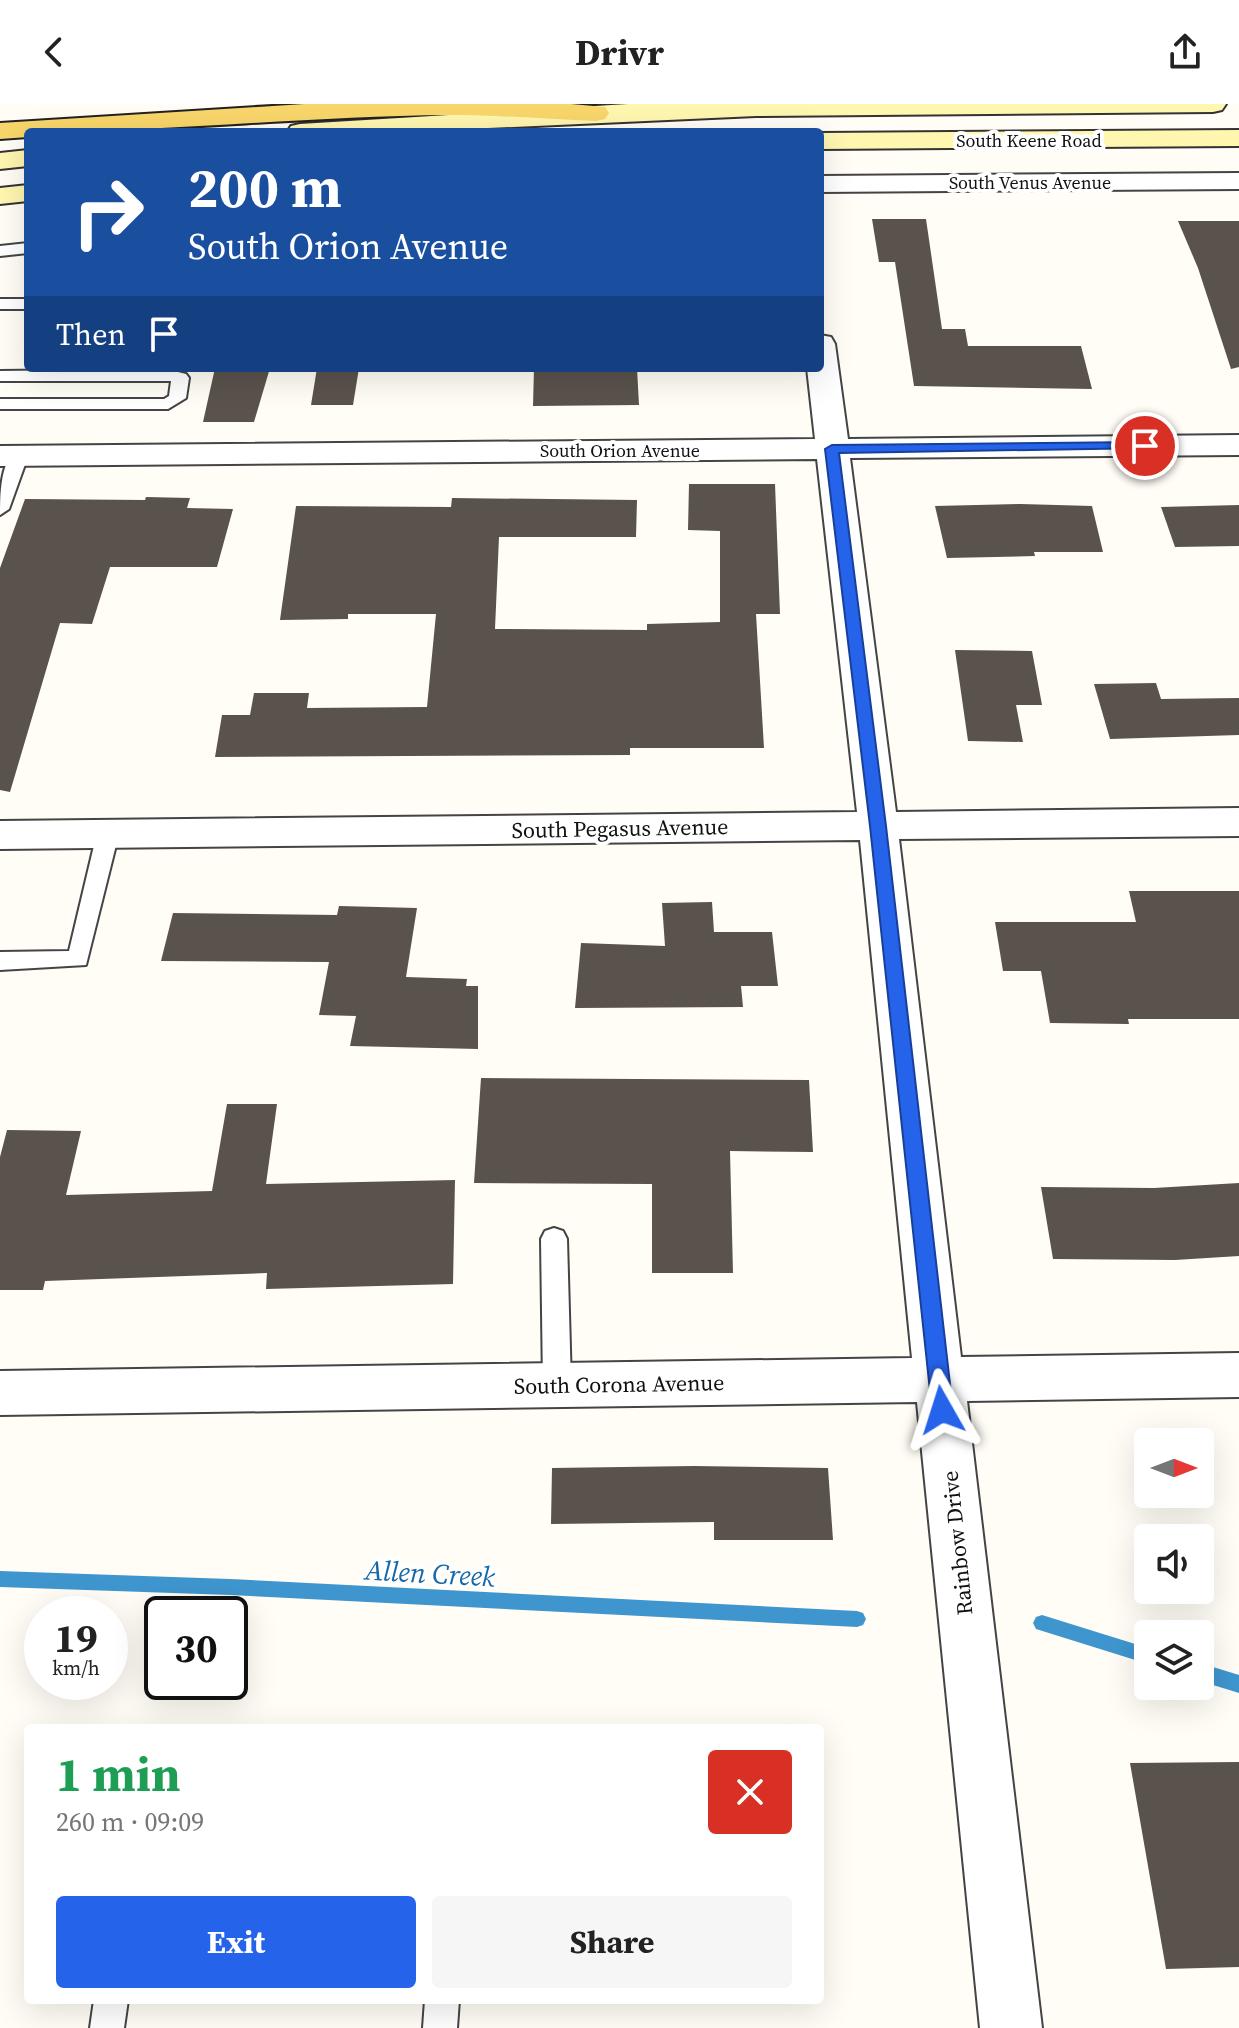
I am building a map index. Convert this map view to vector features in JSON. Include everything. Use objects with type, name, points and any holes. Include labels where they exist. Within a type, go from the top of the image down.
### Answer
[{"type":"main road","name":"South Keene Road","points":[[362,128],[596,113],[788,107],[1213,104]]},
{"type":"main road","points":[[55,128],[437,107],[596,113]]},
{"type":"main road","points":[[0,131],[24,130]]},
{"type":"main road","name":"South Keene Road","points":[[824,141],[1239,138]]},
{"type":"main road","points":[[0,161],[24,158]]},
{"type":"main road","points":[[0,196],[24,193]]},
{"type":"street","name":"South Venus Avenue","points":[[824,184],[1239,181]]},
{"type":"street","name":"Rainbow Drive","points":[[823,372],[878,826],[1011,2028]]},
{"type":"street","name":"South Orion Avenue","points":[[10,456],[1239,445]]},
{"type":"street","name":"South Pegasus Avenue","points":[[0,835],[1239,822]]},
{"type":"street","name":"South Corona Avenue","points":[[0,1393],[1239,1375]]},
{"type":"lane","points":[[0,251],[24,248]]},
{"type":"lane","points":[[0,304],[24,304]]},
{"type":"lane","points":[[0,376],[166,374],[180,378],[177,398],[168,404],[0,404]]},
{"type":"lane","points":[[1,504],[10,456]]},
{"type":"lane","points":[[0,961],[78,959],[108,833]]},
{"type":"lane","points":[[554,1239],[557,1385]]},
{"type":"lane","points":[[107,2028],[110,2004]]},
{"type":"lane","points":[[440,2028],[442,2004]]},
{"type":"building","points":[[872,219],[926,219],[942,329],[965,329],[968,346],[1081,346],[1092,389],[914,386],[895,262],[879,262]]},
{"type":"building","points":[[1178,221],[1239,221],[1239,367],[1231,369],[1198,268]]},
{"type":"building","points":[[214,372],[269,372],[254,422],[203,422]]},
{"type":"building","points":[[316,372],[358,372],[353,405],[311,405]]},
{"type":"building","points":[[534,372],[637,372],[639,405],[533,406]]},
{"type":"building","points":[[689,484],[775,484],[780,614],[756,614],[764,748],[630,748],[630,755],[215,757],[222,715],[250,715],[254,693],[309,693],[307,708],[427,707],[436,614],[348,614],[348,619],[280,620],[296,506],[451,507],[452,498],[637,500],[636,537],[499,537],[495,629],[647,630],[647,624],[720,622],[720,531],[688,530]]},
{"type":"building","points":[[146,497],[190,498],[187,508],[233,509],[217,567],[110,567],[92,624],[60,623],[10,792],[0,790],[0,568],[25,499],[145,500]]},
{"type":"building","points":[[1239,505],[1239,546],[1175,547],[1161,507]]},
{"type":"building","points":[[935,506],[1092,506],[1103,552],[1034,552],[1035,556],[947,558]]},
{"type":"building","points":[[955,650],[1032,651],[1042,705],[1016,705],[1023,742],[968,741]]},
{"type":"building","points":[[1156,683],[1161,699],[1239,698],[1239,735],[1110,739],[1094,684]]},
{"type":"building","points":[[1129,891],[1239,891],[1239,1019],[1128,1019],[1129,1024],[1050,1023],[1041,971],[1003,971],[995,922],[1136,922]]},
{"type":"building","points":[[712,902],[714,932],[772,932],[778,986],[741,986],[743,1007],[575,1008],[581,943],[665,946],[662,903]]},
{"type":"building","points":[[339,906],[417,908],[406,977],[467,979],[466,986],[478,986],[478,1049],[350,1046],[356,1016],[319,1015],[329,962],[161,961],[173,913],[337,915]]},
{"type":"building","points":[[481,1078],[809,1080],[813,1152],[730,1151],[733,1273],[652,1273],[652,1184],[474,1183]]},
{"type":"building","points":[[227,1104],[277,1104],[266,1184],[455,1180],[453,1284],[266,1289],[267,1273],[45,1281],[43,1290],[0,1290],[0,1157],[7,1130],[81,1131],[66,1195],[212,1191]]},
{"type":"building","points":[[1239,1183],[1239,1256],[1175,1260],[1053,1259],[1041,1187],[1154,1188]]},
{"type":"building","points":[[552,1468],[828,1468],[833,1540],[714,1540],[714,1522],[551,1524]]},
{"type":"building","points":[[1239,1762],[1239,1967],[1166,1969],[1130,1763]]},
{"type":"waterway","name":"Allen Creek","points":[[0,1579],[230,1587],[857,1619]]},
{"type":"waterway","name":"Allen Creek","points":[[1042,1623],[1134,1652]]},
{"type":"waterway","name":"Allen Creek","points":[[1214,1676],[1239,1684]]},
{"type":"route","points":[[942,1410],[878,826],[832,449],[1145,446]]}]
